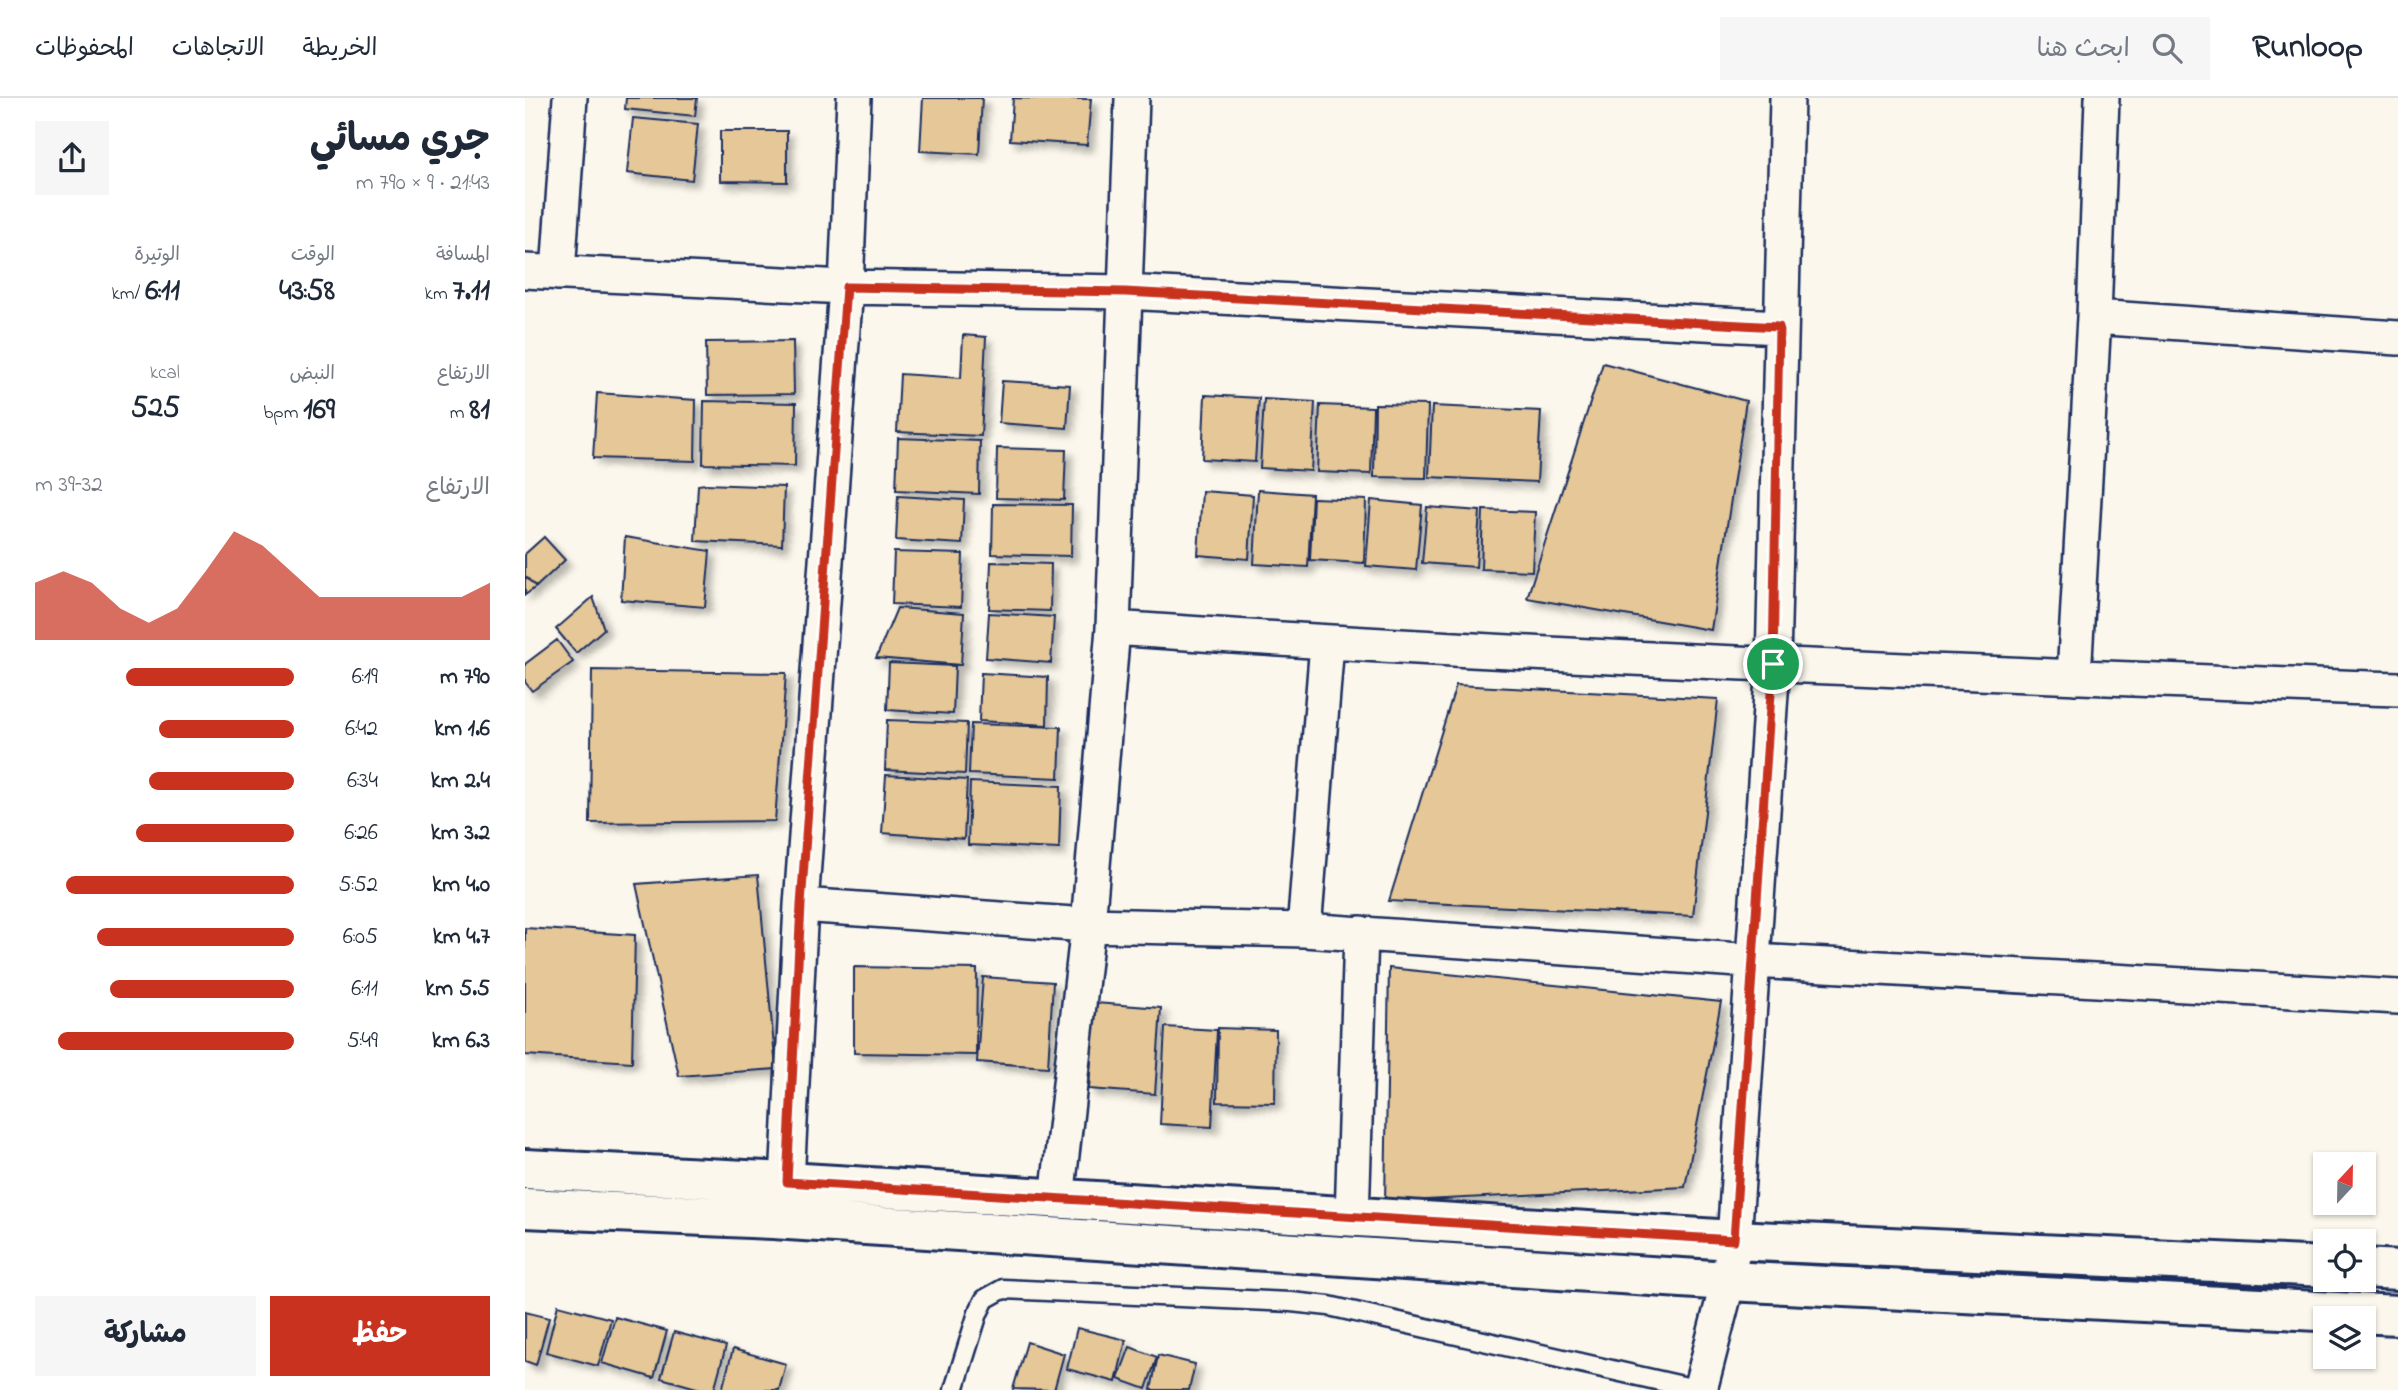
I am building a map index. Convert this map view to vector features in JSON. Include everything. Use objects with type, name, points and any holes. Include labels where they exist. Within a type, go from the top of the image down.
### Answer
[{"type":"street","points":[[558,273],[571,98]]},
{"type":"street","points":[[787,1182],[801,905],[846,287],[854,98]]},
{"type":"street","points":[[1057,1199],[1088,925],[1113,628],[1132,98]]},
{"type":"street","points":[[1700,1390],[1728,1281],[1734,1240],[1754,961],[1773,664],[1779,327],[1787,98]]},
{"type":"street","points":[[2074,677],[2094,317],[2102,98]]},
{"type":"street","points":[[525,271],[846,287],[1125,292],[1779,327]]},
{"type":"street","points":[[2094,317],[2398,338]]},
{"type":"street","points":[[1113,628],[1327,643],[2398,689]]},
{"type":"street","points":[[1304,930],[1327,643]]},
{"type":"street","points":[[801,905],[1088,925],[1361,933],[1754,961],[2398,997]]},
{"type":"street","points":[[1352,1218],[1361,933]]},
{"type":"street","points":[[525,1169],[787,1182],[1734,1240],[2313,1265]]},
{"type":"street","points":[[525,1208],[773,1219],[1728,1281],[2398,1314]]},
{"type":"street","points":[[2376,1269],[2398,1270]]},
{"type":"lane","points":[[954,1390],[978,1313],[985,1299],[1003,1289],[1329,1306],[1700,1390]]},
{"type":"building","points":[[626,98],[697,98],[695,116],[625,109]]},
{"type":"building","points":[[923,98],[982,98],[979,154],[920,151]]},
{"type":"building","points":[[1013,98],[1091,99],[1087,145],[1010,140]]},
{"type":"building","points":[[633,118],[698,124],[692,180],[627,173]]},
{"type":"building","points":[[720,131],[787,131],[787,182],[720,181]]},
{"type":"building","points":[[963,335],[986,337],[981,436],[897,432],[900,374],[961,378]]},
{"type":"building","points":[[793,341],[794,394],[707,395],[706,342]]},
{"type":"building","points":[[1603,363],[1746,401],[1711,630],[1527,598]]},
{"type":"building","points":[[1002,381],[1070,385],[1067,428],[999,423]]},
{"type":"building","points":[[597,393],[696,400],[695,461],[593,458]]},
{"type":"building","points":[[1205,395],[1259,398],[1255,462],[1202,459]]},
{"type":"building","points":[[1264,399],[1315,402],[1311,471],[1260,468]]},
{"type":"building","points":[[704,401],[796,403],[795,466],[703,464]]},
{"type":"building","points":[[1375,404],[1428,405],[1426,478],[1374,477]]},
{"type":"building","points":[[1320,405],[1373,407],[1371,474],[1317,472]]},
{"type":"building","points":[[1432,406],[1541,411],[1537,482],[1429,477]]},
{"type":"building","points":[[898,438],[980,441],[979,494],[896,490]]},
{"type":"building","points":[[997,448],[1066,450],[1064,500],[996,498]]},
{"type":"building","points":[[698,485],[784,487],[782,545],[695,541]]},
{"type":"building","points":[[1258,490],[1312,494],[1308,567],[1254,564]]},
{"type":"building","points":[[1202,491],[1253,495],[1249,559],[1198,555]]},
{"type":"building","points":[[898,496],[964,500],[962,544],[896,540]]},
{"type":"building","points":[[1313,498],[1366,500],[1364,563],[1310,560]]},
{"type":"building","points":[[1371,500],[1422,505],[1416,570],[1366,566]]},
{"type":"building","points":[[993,504],[1072,505],[1071,556],[992,554]]},
{"type":"building","points":[[1427,507],[1480,511],[1476,567],[1422,563]]},
{"type":"building","points":[[1483,510],[1535,512],[1532,571],[1481,569]]},
{"type":"building","points":[[544,537],[565,560],[536,587],[525,576],[525,554]]},
{"type":"building","points":[[625,537],[710,551],[705,607],[621,600]]},
{"type":"building","points":[[894,552],[963,554],[961,607],[892,604]]},
{"type":"building","points":[[991,562],[1051,564],[1050,611],[989,609]]},
{"type":"building","points":[[525,576],[536,587],[525,595]]},
{"type":"building","points":[[593,597],[604,629],[576,653],[556,629]]},
{"type":"building","points":[[897,608],[964,613],[961,665],[876,658]]},
{"type":"building","points":[[989,613],[1054,617],[1051,663],[986,658]]},
{"type":"building","points":[[557,640],[573,662],[532,691],[525,682],[525,664]]},
{"type":"building","points":[[889,663],[955,666],[953,714],[887,710]]},
{"type":"building","points":[[592,670],[786,673],[775,821],[590,823]]},
{"type":"building","points":[[981,673],[1048,677],[1047,725],[979,721]]},
{"type":"building","points":[[1456,685],[1718,699],[1693,916],[1389,901]]},
{"type":"building","points":[[887,720],[967,723],[965,774],[885,770]]},
{"type":"building","points":[[971,724],[1061,727],[1059,778],[969,774]]},
{"type":"building","points":[[886,775],[967,780],[964,839],[882,833]]},
{"type":"building","points":[[970,782],[1061,786],[1059,849],[968,845]]},
{"type":"building","points":[[758,875],[776,1069],[679,1076],[636,884]]},
{"type":"building","points":[[525,928],[635,935],[632,1062],[525,1055]]},
{"type":"building","points":[[854,967],[977,969],[976,1055],[854,1053]]},
{"type":"building","points":[[1389,968],[1721,1002],[1685,1187],[1385,1202]]},
{"type":"building","points":[[983,977],[1053,982],[1048,1067],[977,1062]]},
{"type":"building","points":[[1095,1003],[1161,1008],[1155,1094],[1089,1089]]},
{"type":"building","points":[[1165,1027],[1217,1030],[1212,1127],[1160,1124]]},
{"type":"building","points":[[1218,1028],[1276,1030],[1275,1103],[1217,1102]]},
{"type":"building","points":[[558,1305],[611,1319],[598,1366],[546,1352]]},
{"type":"building","points":[[525,1312],[549,1318],[536,1365],[525,1361]]},
{"type":"building","points":[[615,1317],[667,1331],[654,1378],[602,1363]]},
{"type":"building","points":[[1077,1328],[1126,1340],[1116,1382],[1067,1369]]},
{"type":"building","points":[[674,1332],[726,1346],[714,1390],[704,1390],[661,1378]]},
{"type":"building","points":[[1027,1342],[1064,1354],[1054,1390],[1013,1389]]},
{"type":"building","points":[[1130,1347],[1157,1357],[1146,1389],[1118,1379]]},
{"type":"building","points":[[733,1349],[786,1364],[779,1390],[722,1390]]},
{"type":"building","points":[[1158,1355],[1195,1364],[1189,1390],[1151,1390]]},
{"type":"route","points":[[846,287],[1125,292],[1779,327],[1773,664],[1734,1240],[787,1182],[801,905],[846,287]]}]
